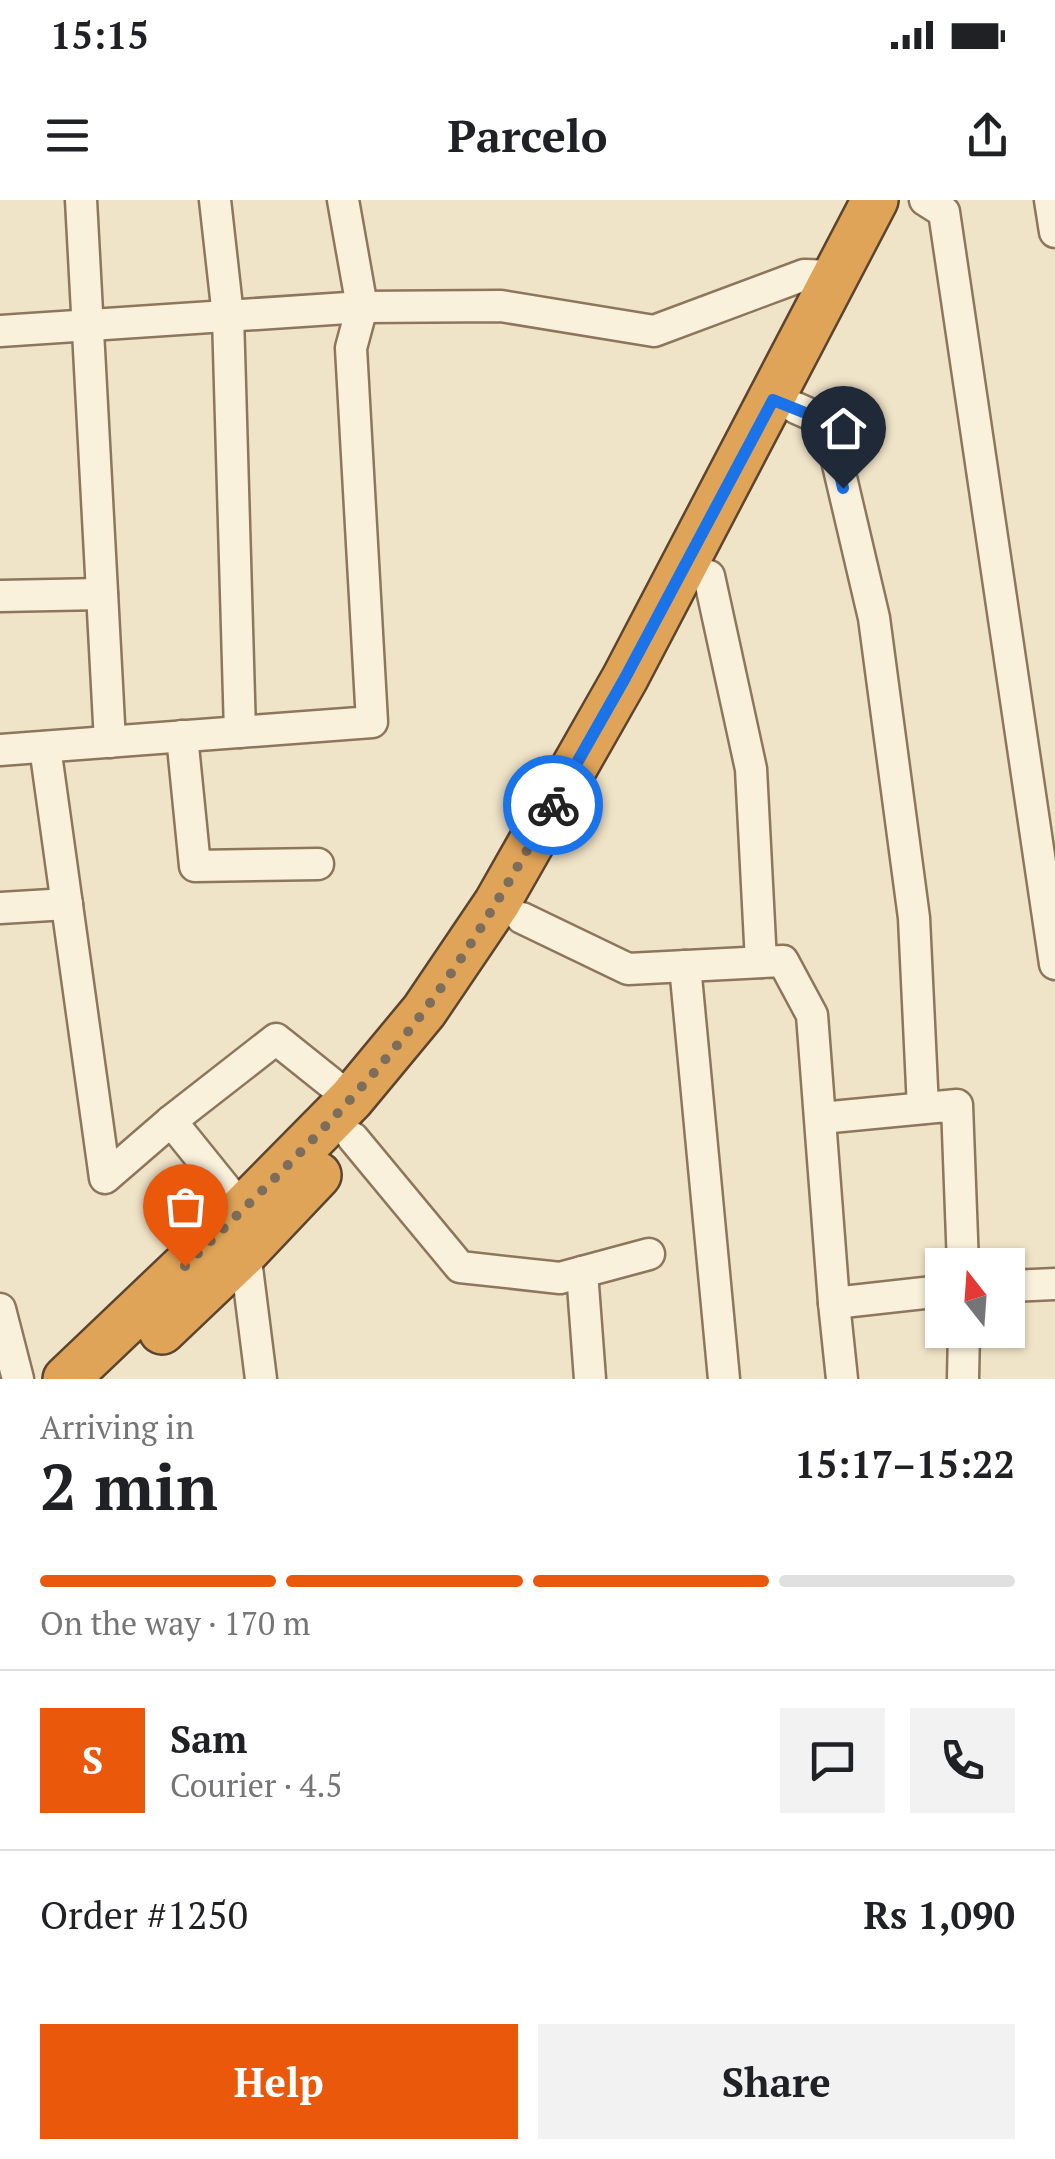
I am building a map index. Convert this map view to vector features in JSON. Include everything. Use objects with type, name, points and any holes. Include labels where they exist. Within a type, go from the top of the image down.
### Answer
[{"type":"highway","points":[[509,911],[650,692],[710,576],[836,276],[875,200]]},
{"type":"highway","points":[[111,1379],[243,1230],[452,1018],[625,678],[904,200]]},
{"type":"highway","points":[[66,1379],[243,1230]]},
{"type":"street","points":[[80,200],[110,742]]},
{"type":"street","points":[[215,200],[228,316],[240,732]]},
{"type":"street","points":[[0,750],[372,722],[351,348],[362,307],[343,200]]},
{"type":"street","points":[[926,200],[944,212],[1055,964]]},
{"type":"street","points":[[1050,200],[1055,232]]},
{"type":"street","points":[[0,331],[362,307],[501,306],[654,332],[804,276],[836,276]]},
{"type":"street","points":[[784,404],[828,422],[874,618],[914,918],[923,1108]]},
{"type":"street","points":[[710,576],[752,769],[761,962]]},
{"type":"street","points":[[0,596],[102,594]]},
{"type":"street","points":[[182,736],[195,866],[318,864]]},
{"type":"street","points":[[45,747],[105,1178],[276,1039],[352,1118],[460,1266],[560,1278],[650,1254]]},
{"type":"street","points":[[0,908],[67,904]]},
{"type":"street","points":[[509,911],[628,969],[783,961],[812,1015],[842,1379]]},
{"type":"street","points":[[685,966],[724,1379]]},
{"type":"street","points":[[821,1118],[957,1106],[962,1248]]},
{"type":"street","points":[[171,1121],[243,1230],[262,1379]]},
{"type":"street","points":[[582,1272],[590,1379]]},
{"type":"street","points":[[1025,1285],[1055,1284]]},
{"type":"street","points":[[834,1303],[925,1293]]},
{"type":"street","points":[[0,1309],[18,1379]]},
{"type":"street","points":[[963,1379],[964,1348]]},
{"type":"way so far","points":[[185,1266],[351,1099],[424,1011],[497,903],[553,805]]},
{"type":"route","points":[[553,805],[773,400],[828,422],[843,488]]}]
